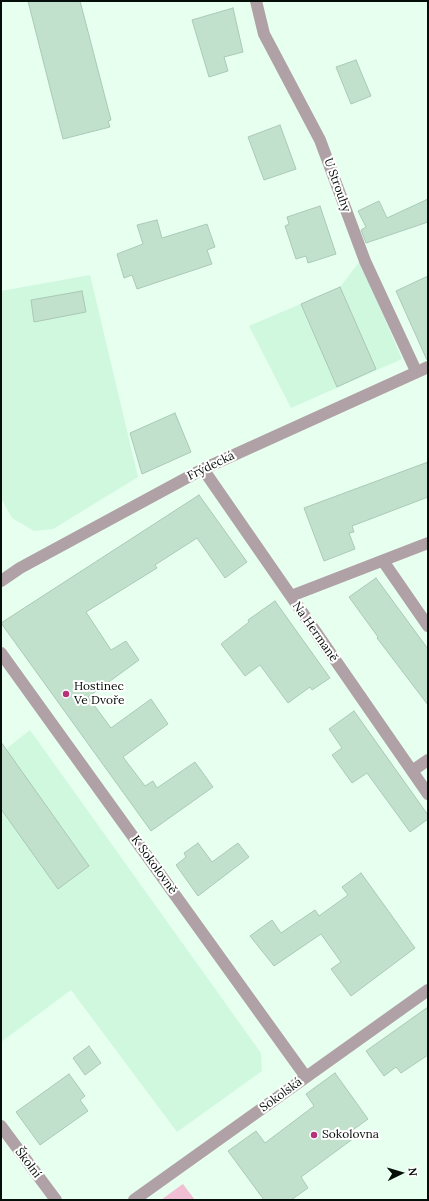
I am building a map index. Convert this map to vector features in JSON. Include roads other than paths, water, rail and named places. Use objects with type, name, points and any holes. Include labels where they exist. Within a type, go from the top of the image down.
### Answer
[{"type":"street","name":"U Strouhy","points":[[256,1],[264,34],[320,140],[365,261],[416,371]]},
{"type":"street","name":"Frýdecká","points":[[1,580],[20,568],[203,469],[416,371],[428,367]]},
{"type":"street","name":"Na Hermaně","points":[[203,469],[428,794]]},
{"type":"street","points":[[291,596],[428,543]]},
{"type":"street","points":[[383,561],[428,626]]},
{"type":"street","name":"K Sokolovně","points":[[1,652],[306,1077]]},
{"type":"street","points":[[412,772],[428,760]]},
{"type":"street","name":"Sokolská","points":[[134,1200],[428,990]]},
{"type":"street","name":"Školní","points":[[1,1126],[56,1200]]},
{"type":"place","name":"Hostinec Ve Dvoře","points":[[66,694]]},
{"type":"place","name":"Sokolovna","points":[[314,1135]]}]
